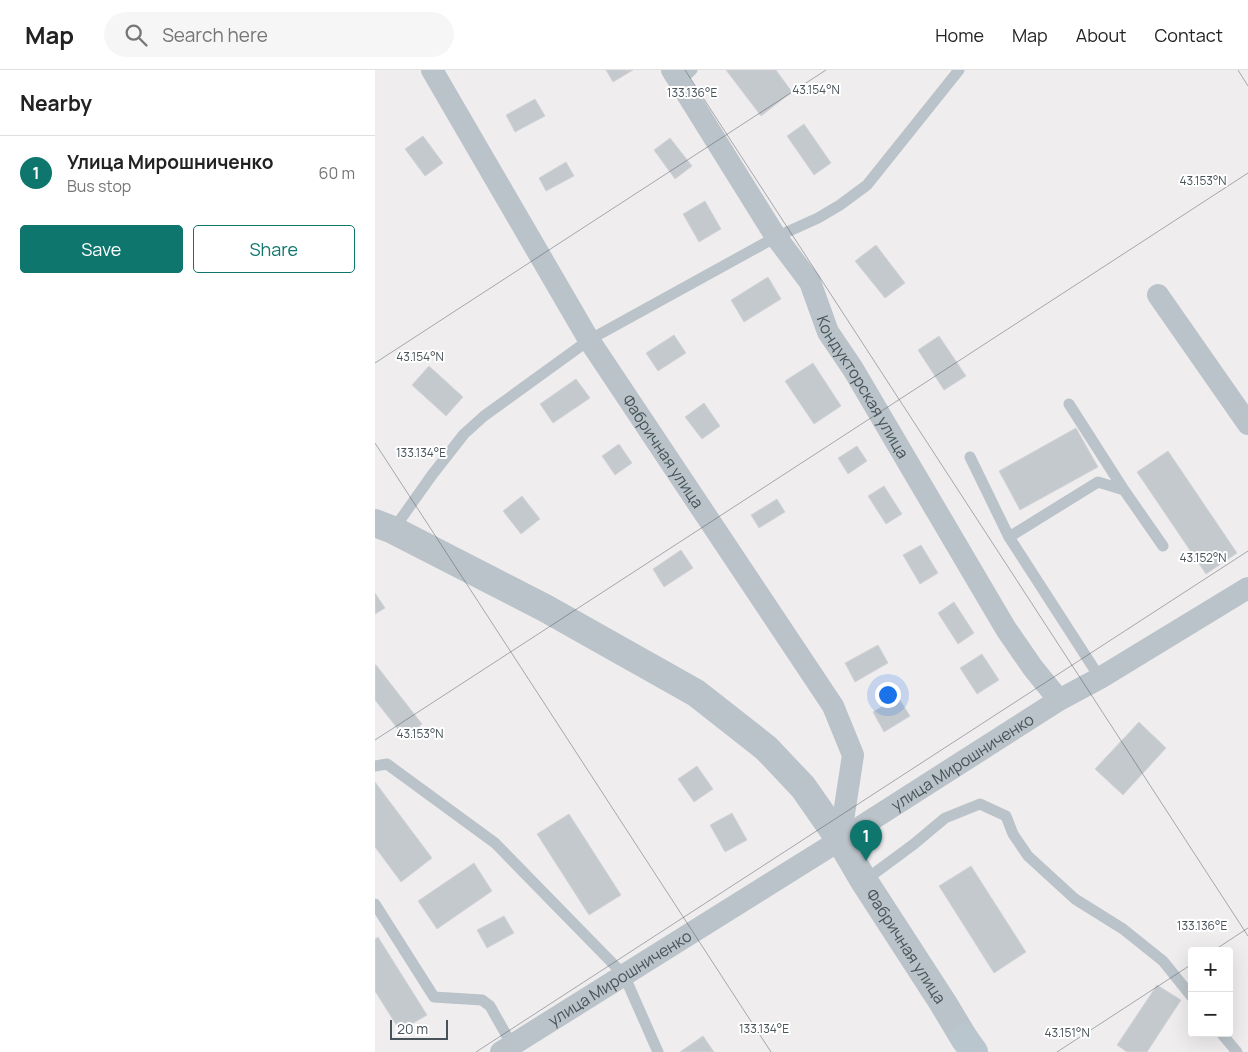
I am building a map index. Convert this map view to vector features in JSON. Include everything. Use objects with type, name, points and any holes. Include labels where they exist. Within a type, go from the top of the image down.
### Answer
[{"type":"street","name":"Фабричная улица","points":[[433,70],[589,340],[833,706],[853,755],[840,840]]},
{"type":"street","name":"Кондукторская улица","points":[[681,74],[776,238],[810,282],[828,332],[853,369],[1006,629],[1033,668],[1059,700]]},
{"type":"street","points":[[1158,295],[1248,424]]},
{"type":"street","name":"Фабричная улица","points":[[384,526],[545,608],[696,694],[766,748],[803,787],[840,840],[864,881],[943,1003],[967,1047]]},
{"type":"street","name":"улица Мирошниченко","points":[[507,1048],[840,840],[1059,700],[1100,678],[1247,590]]},
{"type":"lane","points":[[384,526],[432,475],[464,434],[484,416],[589,340],[776,238],[841,205],[867,185],[959,70]]},
{"type":"lane","points":[[1069,404],[1124,490],[1163,546]]},
{"type":"lane","points":[[970,457],[1009,536],[1100,678]]},
{"type":"lane","points":[[1009,536],[1098,482],[1124,490]]},
{"type":"lane","points":[[375,766],[387,764],[495,843],[623,975],[658,1052]]},
{"type":"lane","points":[[864,881],[945,818],[980,804],[1006,816],[1013,834],[1028,856],[1075,899],[1123,930],[1163,962],[1188,992]]},
{"type":"lane","points":[[375,904],[434,997],[482,1000],[490,1006],[507,1048]]},
{"type":"lane","points":[[1224,1037],[1237,1052]]},
{"type":"building","points":[[606,70],[633,70],[613,82]]},
{"type":"building","points":[[726,70],[776,70],[792,92],[761,116]]},
{"type":"building","points":[[535,99],[545,116],[515,132],[506,115]]},
{"type":"building","points":[[804,124],[831,163],[814,175],[787,136]]},
{"type":"building","points":[[423,136],[443,163],[425,176],[405,149]]},
{"type":"building","points":[[670,138],[692,166],[675,179],[654,150]]},
{"type":"building","points":[[566,162],[574,176],[546,191],[539,178]]},
{"type":"building","points":[[705,201],[721,229],[699,242],[683,214]]},
{"type":"building","points":[[876,245],[905,283],[885,298],[855,261]]},
{"type":"building","points":[[768,277],[781,299],[744,322],[731,300]]},
{"type":"building","points":[[674,335],[686,353],[658,371],[646,353]]},
{"type":"building","points":[[939,336],[966,376],[944,390],[918,350]]},
{"type":"building","points":[[813,363],[841,406],[814,424],[785,381]]},
{"type":"building","points":[[429,366],[463,397],[446,416],[412,385]]},
{"type":"building","points":[[576,379],[590,398],[553,423],[540,404]]},
{"type":"building","points":[[704,403],[720,426],[702,439],[685,417]]},
{"type":"building","points":[[1076,428],[1098,467],[1020,510],[999,471]]},
{"type":"building","points":[[619,444],[632,463],[615,475],[602,456]]},
{"type":"building","points":[[857,446],[867,461],[848,474],[838,458]]},
{"type":"building","points":[[1168,451],[1237,553],[1206,574],[1137,472]]},
{"type":"building","points":[[884,486],[902,514],[886,524],[868,496]]},
{"type":"building","points":[[522,496],[540,519],[521,534],[503,511]]},
{"type":"building","points":[[777,499],[785,512],[759,528],[751,515]]},
{"type":"building","points":[[921,545],[938,573],[920,584],[903,555]]},
{"type":"building","points":[[681,550],[693,568],[664,587],[653,569]]},
{"type":"building","points":[[375,593],[385,608],[375,614]]},
{"type":"building","points":[[954,602],[974,633],[958,644],[938,613]]},
{"type":"building","points":[[878,645],[888,663],[855,682],[845,663]]},
{"type":"building","points":[[982,654],[999,680],[977,694],[960,668]]},
{"type":"building","points":[[375,665],[422,724],[405,738],[375,700]]},
{"type":"building","points":[[898,697],[910,716],[884,732],[873,712]]},
{"type":"building","points":[[1139,722],[1166,748],[1123,795],[1095,769]]},
{"type":"building","points":[[697,766],[713,789],[694,802],[678,779]]},
{"type":"building","points":[[375,782],[432,858],[401,882],[375,847]]},
{"type":"building","points":[[732,813],[747,840],[725,852],[710,825]]},
{"type":"building","points":[[569,814],[621,895],[589,915],[537,834]]},
{"type":"building","points":[[474,863],[492,891],[437,929],[418,901]]},
{"type":"building","points":[[971,866],[1026,952],[994,973],[939,886]]},
{"type":"building","points":[[504,916],[514,933],[487,948],[477,930]]},
{"type":"building","points":[[378,937],[427,1015],[400,1031],[375,991],[375,939]]},
{"type":"building","points":[[1157,985],[1181,1000],[1147,1052],[1127,1052],[1117,1045]]},
{"type":"building","points":[[703,1036],[714,1052],[680,1052]]},
{"type":"place","name":"Улица Мирошниченко","points":[[866,861]]}]
